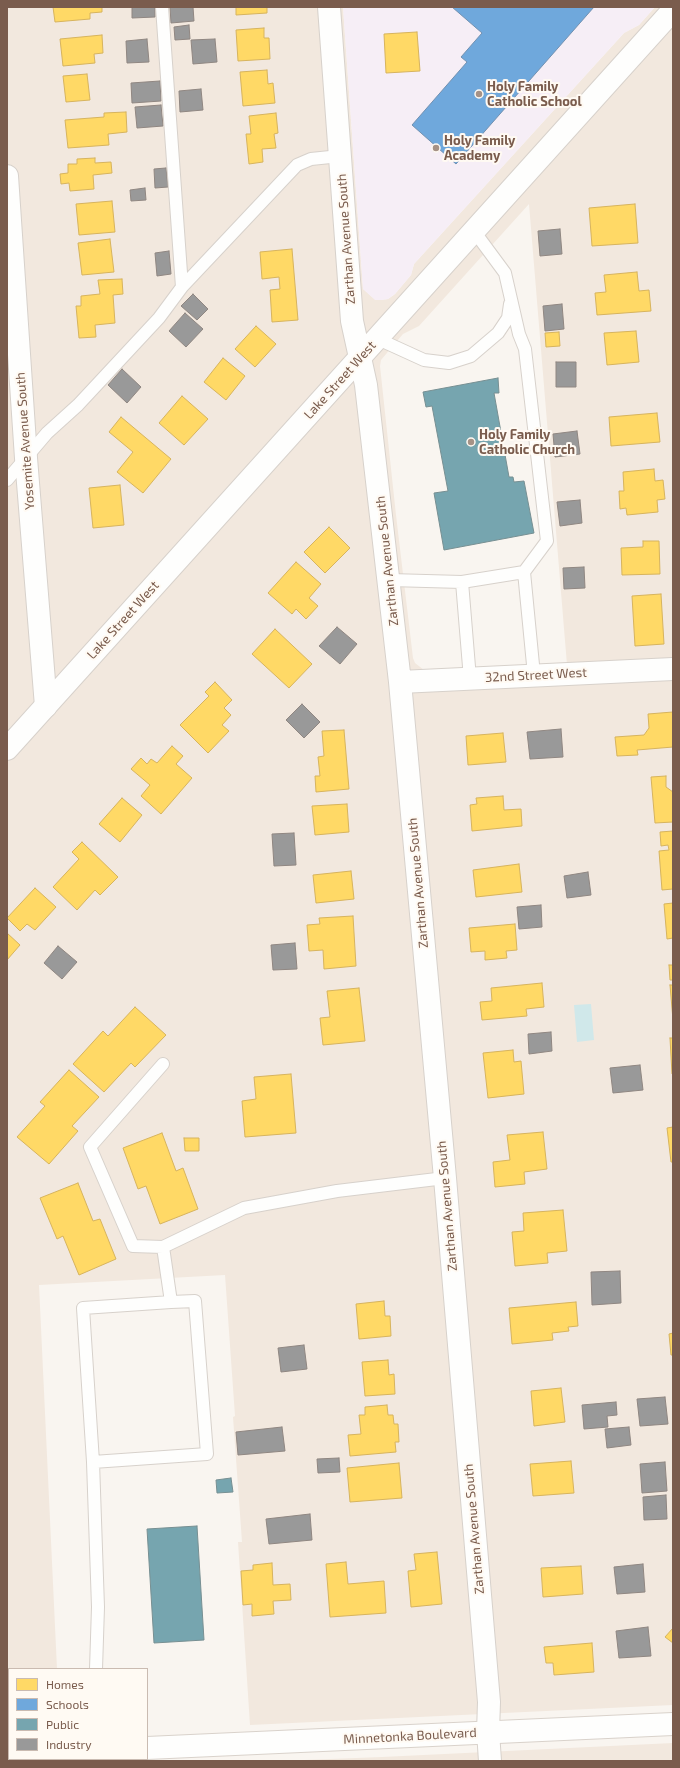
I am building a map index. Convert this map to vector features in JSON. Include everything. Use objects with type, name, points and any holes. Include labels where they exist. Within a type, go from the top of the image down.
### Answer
[{"type":"street","name":"Zarthan Avenue South","points":[[328,7],[352,321],[366,385],[390,580],[400,682],[444,1178],[488,1702],[490,1761]]},
{"type":"street","name":"Lake Street West","points":[[7,749],[673,10]]},
{"type":"street","name":"Yosemite Avenue South","points":[[7,176],[26,458],[46,706]]},
{"type":"street","name":"32nd Street West","points":[[400,682],[673,669]]},
{"type":"street","name":"Minnetonka Boulevard","points":[[148,1748],[185,1754],[488,1732],[673,1724]]},
{"type":"lane","points":[[162,7],[182,287]]},
{"type":"lane","points":[[7,480],[47,433],[78,405],[159,318],[182,287],[297,165],[311,159],[340,156]]},
{"type":"lane","points":[[474,231],[505,273],[525,349],[547,541],[524,572],[534,675]]},
{"type":"lane","points":[[378,339],[424,360],[449,363],[471,356],[498,333],[508,318],[511,298]]},
{"type":"lane","points":[[390,580],[462,582],[524,572]]},
{"type":"lane","points":[[462,582],[470,679]]},
{"type":"lane","points":[[163,1064],[90,1147],[133,1246],[163,1247],[244,1208],[338,1191],[444,1178]]},
{"type":"lane","points":[[163,1247],[171,1302]]},
{"type":"lane","points":[[94,1462],[207,1454],[195,1301],[83,1308],[94,1462],[98,1608],[96,1668]]},
{"type":"shaded area","points":[[7,7],[343,7],[363,289],[375,299],[381,300],[388,299],[395,294],[411,275],[414,264],[624,33],[639,25],[655,7],[673,7],[673,1705],[250,1725],[238,1542],[242,1542],[233,1417],[235,1416],[225,1275],[39,1285],[57,1668],[8,1668],[8,1736]],"holes":[[[529,204],[567,665],[424,670],[415,663],[413,658],[396,515],[380,366],[381,360],[403,334],[419,326]]]},
{"type":"shaded area","name":"Holy Family Academy","points":[[343,7],[655,7],[639,25],[624,33],[414,264],[411,275],[395,294],[388,299],[375,300],[363,289]]},
{"type":"shaded area","points":[[673,1743],[673,1761],[278,1761],[382,1757]]},
{"type":"water","points":[[591,1004],[594,1040],[577,1042],[574,1005]]},
{"type":"building: Homes","points":[[53,7],[102,7],[102,12],[90,13],[90,19],[55,22]]},
{"type":"building: Homes","points":[[236,7],[267,7],[267,13],[236,15]]},
{"type":"building: Homes","points":[[264,28],[264,38],[269,38],[270,59],[238,61],[236,30]]},
{"type":"building: Homes","points":[[417,32],[420,71],[386,73],[384,34]]},
{"type":"building: Homes","points":[[102,35],[103,53],[94,54],[95,63],[63,66],[60,39]]},
{"type":"building: Homes","points":[[267,70],[268,84],[273,83],[275,103],[243,106],[240,72]]},
{"type":"building: Homes","points":[[87,74],[90,100],[66,102],[63,76]]},
{"type":"building: Homes","points":[[126,112],[127,132],[108,134],[109,145],[68,148],[65,120],[104,117],[104,113]]},
{"type":"building: Homes","points":[[276,113],[278,133],[274,134],[276,148],[262,149],[263,162],[249,164],[246,134],[251,134],[249,116]]},
{"type":"building: Homes","points":[[95,158],[95,163],[111,162],[112,173],[93,175],[94,189],[70,191],[69,183],[61,184],[60,174],[68,173],[68,164],[77,164],[77,159]]},
{"type":"building: Homes","points":[[112,201],[115,232],[79,235],[76,204]]},
{"type":"building: Homes","points":[[635,204],[638,243],[592,246],[589,208]]},
{"type":"building: Homes","points":[[110,239],[114,272],[82,275],[78,243]]},
{"type":"building: Homes","points":[[292,249],[298,320],[272,322],[270,290],[280,289],[279,277],[262,279],[260,252]]},
{"type":"building: Homes","points":[[637,272],[639,291],[649,290],[651,311],[597,315],[595,293],[606,292],[604,275]]},
{"type":"building: Homes","points":[[122,279],[123,294],[113,295],[115,323],[95,325],[96,337],[79,338],[76,306],[81,306],[81,296],[100,294],[98,280]]},
{"type":"building: Homes","points":[[256,326],[276,344],[255,367],[235,349]]},
{"type":"building: Homes","points":[[636,331],[639,362],[607,365],[604,333]]},
{"type":"building: Homes","points":[[559,332],[560,346],[546,347],[545,333]]},
{"type":"building: Homes","points":[[223,358],[245,376],[226,400],[204,382]]},
{"type":"building: Homes","points":[[182,396],[208,419],[184,445],[159,423]]},
{"type":"building: Homes","points":[[657,413],[660,442],[611,446],[609,417]]},
{"type":"building: Homes","points":[[121,417],[171,459],[143,493],[117,472],[133,452],[109,432]]},
{"type":"building: Homes","points":[[654,469],[655,481],[663,480],[665,499],[657,500],[658,512],[627,515],[626,508],[620,509],[619,491],[624,491],[623,472]]},
{"type":"building: Homes","points":[[120,485],[124,525],[93,528],[89,488]]},
{"type":"building: Homes","points":[[329,527],[350,548],[325,573],[304,552]]},
{"type":"building: Homes","points":[[643,541],[659,541],[660,574],[622,575],[621,548],[643,547]]},
{"type":"building: Homes","points":[[296,562],[321,584],[309,598],[318,606],[306,619],[296,609],[292,614],[268,593]]},
{"type":"building: Homes","points":[[661,594],[664,644],[635,646],[632,596]]},
{"type":"building: Homes","points":[[275,629],[312,664],[289,688],[252,654]]},
{"type":"building: Homes","points":[[215,682],[232,700],[224,708],[231,715],[222,725],[229,731],[208,753],[180,725],[209,696],[205,692]]},
{"type":"building: Homes","points":[[673,712],[673,747],[637,750],[638,755],[617,756],[615,737],[644,735],[649,728],[648,714]]},
{"type":"building: Homes","points":[[344,730],[349,789],[316,792],[315,776],[320,776],[318,757],[324,756],[322,731]]},
{"type":"building: Homes","points":[[503,733],[506,762],[468,765],[466,736]]},
{"type":"building: Homes","points":[[172,746],[183,756],[176,764],[192,778],[161,814],[141,796],[150,785],[131,769],[141,758],[147,764],[151,759],[157,763]]},
{"type":"building: Homes","points":[[666,776],[666,787],[673,792],[673,822],[655,823],[651,777]]},
{"type":"building: Homes","points":[[503,796],[504,810],[521,809],[522,826],[472,831],[470,805],[477,804],[476,798]]},
{"type":"building: Homes","points":[[122,798],[142,815],[120,842],[99,824]]},
{"type":"building: Homes","points":[[347,804],[349,832],[315,835],[312,806]]},
{"type":"building: Homes","points":[[673,831],[673,889],[662,890],[659,851],[669,850],[668,845],[661,846],[660,832]]},
{"type":"building: Homes","points":[[82,842],[118,877],[100,895],[95,890],[77,910],[53,887],[79,859],[72,852]]},
{"type":"building: Homes","points":[[519,864],[522,892],[476,897],[473,870]]},
{"type":"building: Homes","points":[[351,871],[354,899],[316,903],[313,875]]},
{"type":"building: Homes","points":[[35,888],[56,907],[35,930],[27,924],[20,931],[7,918]]},
{"type":"building: Homes","points":[[673,903],[673,938],[667,939],[664,904]]},
{"type":"building: Homes","points":[[353,916],[356,966],[324,969],[323,950],[309,951],[307,925],[320,924],[319,918]]},
{"type":"building: Homes","points":[[515,924],[517,950],[506,951],[507,958],[485,960],[485,951],[471,952],[469,928]]},
{"type":"building: Homes","points":[[7,933],[20,945],[7,960]]},
{"type":"building: Homes","points":[[669,965],[673,965],[673,980],[670,980]]},
{"type":"building: Homes","points":[[542,983],[544,1007],[526,1009],[527,1016],[482,1020],[480,1002],[492,1001],[491,988]]},
{"type":"building: Homes","points":[[670,985],[673,985],[673,1020]]},
{"type":"building: Homes","points":[[359,988],[365,1041],[323,1045],[320,1018],[330,1017],[327,991]]},
{"type":"building: Homes","points":[[135,1007],[166,1035],[135,1067],[131,1063],[104,1092],[73,1064],[103,1031],[108,1036]]},
{"type":"building: Homes","points":[[670,1038],[673,1038],[673,1074],[672,1074]]},
{"type":"building: Homes","points":[[513,1050],[514,1062],[521,1061],[524,1094],[488,1098],[483,1053]]},
{"type":"building: Homes","points":[[69,1070],[99,1097],[72,1126],[78,1131],[49,1164],[17,1137],[45,1106],[40,1102]]},
{"type":"building: Homes","points":[[291,1074],[296,1133],[245,1137],[242,1101],[256,1099],[254,1077]]},
{"type":"building: Homes","points":[[673,1127],[673,1162],[671,1162],[667,1128]]},
{"type":"building: Homes","points":[[543,1132],[547,1169],[524,1172],[525,1184],[495,1187],[493,1162],[510,1160],[507,1135]]},
{"type":"building: Homes","points":[[162,1133],[176,1171],[183,1168],[198,1209],[160,1224],[146,1186],[138,1189],[123,1148]]},
{"type":"building: Homes","points":[[184,1138],[199,1138],[199,1151],[185,1151]]},
{"type":"building: Homes","points":[[78,1183],[93,1221],[100,1219],[116,1259],[79,1275],[63,1236],[57,1239],[40,1198]]},
{"type":"building: Homes","points":[[563,1210],[567,1251],[547,1253],[548,1263],[515,1266],[512,1232],[524,1231],[523,1213]]},
{"type":"building: Homes","points":[[384,1301],[385,1316],[390,1316],[391,1336],[359,1339],[356,1304]]},
{"type":"building: Homes","points":[[576,1302],[578,1326],[568,1327],[569,1331],[552,1333],[553,1340],[512,1344],[509,1308]]},
{"type":"building: Homes","points":[[673,1333],[673,1355],[671,1355],[669,1334]]},
{"type":"building: Homes","points":[[388,1360],[389,1375],[394,1374],[395,1394],[365,1396],[362,1362]]},
{"type":"building: Homes","points":[[561,1388],[565,1422],[534,1426],[531,1391]]},
{"type":"building: Homes","points":[[387,1405],[388,1415],[393,1415],[394,1424],[398,1424],[399,1442],[395,1442],[396,1452],[350,1456],[348,1435],[361,1434],[359,1415],[365,1415],[365,1407]]},
{"type":"building: Homes","points":[[571,1461],[574,1493],[533,1496],[530,1464]]},
{"type":"building: Homes","points":[[399,1463],[402,1498],[350,1502],[347,1468]]},
{"type":"building: Homes","points":[[437,1552],[442,1604],[411,1607],[408,1571],[416,1570],[414,1554]]},
{"type":"building: Homes","points":[[346,1562],[348,1584],[384,1581],[386,1613],[330,1617],[326,1564]]},
{"type":"building: Homes","points":[[272,1563],[273,1585],[290,1584],[291,1600],[273,1601],[274,1614],[252,1616],[252,1604],[243,1605],[241,1571],[253,1570],[253,1565]]},
{"type":"building: Homes","points":[[581,1566],[583,1594],[543,1597],[541,1568]]},
{"type":"building: Homes","points":[[673,1628],[673,1643],[665,1637]]},
{"type":"building: Homes","points":[[592,1643],[594,1672],[554,1675],[553,1663],[546,1663],[544,1647]]},
{"type":"building: Schools","name":"Holy Family Catholic School","points":[[452,7],[594,7],[456,164],[412,125],[467,62],[461,57],[482,33]]},
{"type":"building: Public","name":"Holy Family Catholic Church","points":[[498,378],[499,393],[494,393],[509,477],[513,477],[514,482],[524,481],[534,533],[444,550],[434,493],[448,491],[432,406],[426,407],[423,392]]},
{"type":"building: Public","points":[[231,1478],[233,1492],[217,1493],[216,1480]]},
{"type":"building: Public","points":[[197,1526],[204,1640],[154,1643],[147,1529]]},
{"type":"building: Industry","points":[[132,7],[155,7],[155,17],[132,18]]},
{"type":"building: Industry","points":[[170,7],[193,7],[194,21],[171,23]]},
{"type":"building: Industry","points":[[189,25],[190,39],[175,40],[174,27]]},
{"type":"building: Industry","points":[[147,39],[149,62],[127,63],[126,41]]},
{"type":"building: Industry","points":[[215,39],[217,62],[193,64],[191,40]]},
{"type":"building: Industry","points":[[160,81],[161,101],[132,103],[131,83]]},
{"type":"building: Industry","points":[[201,89],[203,110],[180,112],[179,91]]},
{"type":"building: Industry","points":[[161,105],[163,126],[137,128],[135,107]]},
{"type":"building: Industry","points":[[166,168],[168,187],[155,188],[154,169]]},
{"type":"building: Industry","points":[[145,188],[146,200],[131,201],[130,190]]},
{"type":"building: Industry","points":[[560,229],[562,254],[540,256],[538,231]]},
{"type":"building: Industry","points":[[169,251],[171,274],[157,276],[155,253]]},
{"type":"building: Industry","points":[[193,294],[208,309],[197,320],[181,306]]},
{"type":"building: Industry","points":[[562,304],[564,329],[545,331],[543,306]]},
{"type":"building: Industry","points":[[185,313],[203,329],[186,347],[169,331]]},
{"type":"building: Industry","points":[[556,362],[576,362],[576,387],[556,387]]},
{"type":"building: Industry","points":[[122,369],[141,387],[127,403],[108,385]]},
{"type":"building: Industry","points":[[577,431],[580,454],[555,457],[553,434]]},
{"type":"building: Industry","points":[[580,500],[582,523],[560,526],[557,502]]},
{"type":"building: Industry","points":[[584,567],[585,588],[564,589],[563,568]]},
{"type":"building: Industry","points":[[337,627],[357,644],[340,664],[319,646]]},
{"type":"building: Industry","points":[[302,704],[320,722],[304,738],[286,720]]},
{"type":"building: Industry","points":[[561,729],[563,757],[530,759],[527,732]]},
{"type":"building: Industry","points":[[294,833],[296,865],[274,866],[272,834]]},
{"type":"building: Industry","points":[[588,872],[591,895],[567,898],[564,876]]},
{"type":"building: Industry","points":[[541,905],[542,927],[519,929],[517,907]]},
{"type":"building: Industry","points":[[295,943],[297,969],[273,970],[271,945]]},
{"type":"building: Industry","points":[[58,946],[77,962],[62,979],[44,963]]},
{"type":"building: Industry","points":[[551,1032],[552,1051],[529,1054],[528,1034]]},
{"type":"building: Industry","points":[[640,1065],[643,1090],[613,1093],[610,1068]]},
{"type":"building: Industry","points":[[620,1271],[621,1303],[592,1305],[591,1272]]},
{"type":"building: Industry","points":[[304,1345],[307,1369],[281,1372],[278,1348]]},
{"type":"building: Industry","points":[[665,1397],[668,1424],[640,1426],[637,1399]]},
{"type":"building: Industry","points":[[616,1402],[617,1415],[607,1416],[608,1427],[584,1429],[582,1405]]},
{"type":"building: Industry","points":[[282,1427],[285,1451],[238,1455],[236,1432]]},
{"type":"building: Industry","points":[[629,1427],[631,1445],[607,1448],[605,1429]]},
{"type":"building: Industry","points":[[339,1458],[340,1472],[318,1473],[317,1459]]},
{"type":"building: Industry","points":[[665,1462],[667,1491],[642,1493],[640,1464]]},
{"type":"building: Industry","points":[[666,1495],[667,1519],[644,1520],[643,1497]]},
{"type":"building: Industry","points":[[310,1514],[312,1540],[269,1544],[266,1519]]},
{"type":"building: Industry","points":[[643,1564],[645,1592],[617,1594],[614,1567]]},
{"type":"building: Industry","points":[[648,1627],[651,1656],[619,1658],[616,1631]]},
{"type":"place","name":"Holy Family Catholic School","points":[[479,94]]},
{"type":"place","name":"Holy Family Academy","points":[[436,148]]},
{"type":"place","name":"Holy Family Catholic Church","points":[[471,442]]}]
